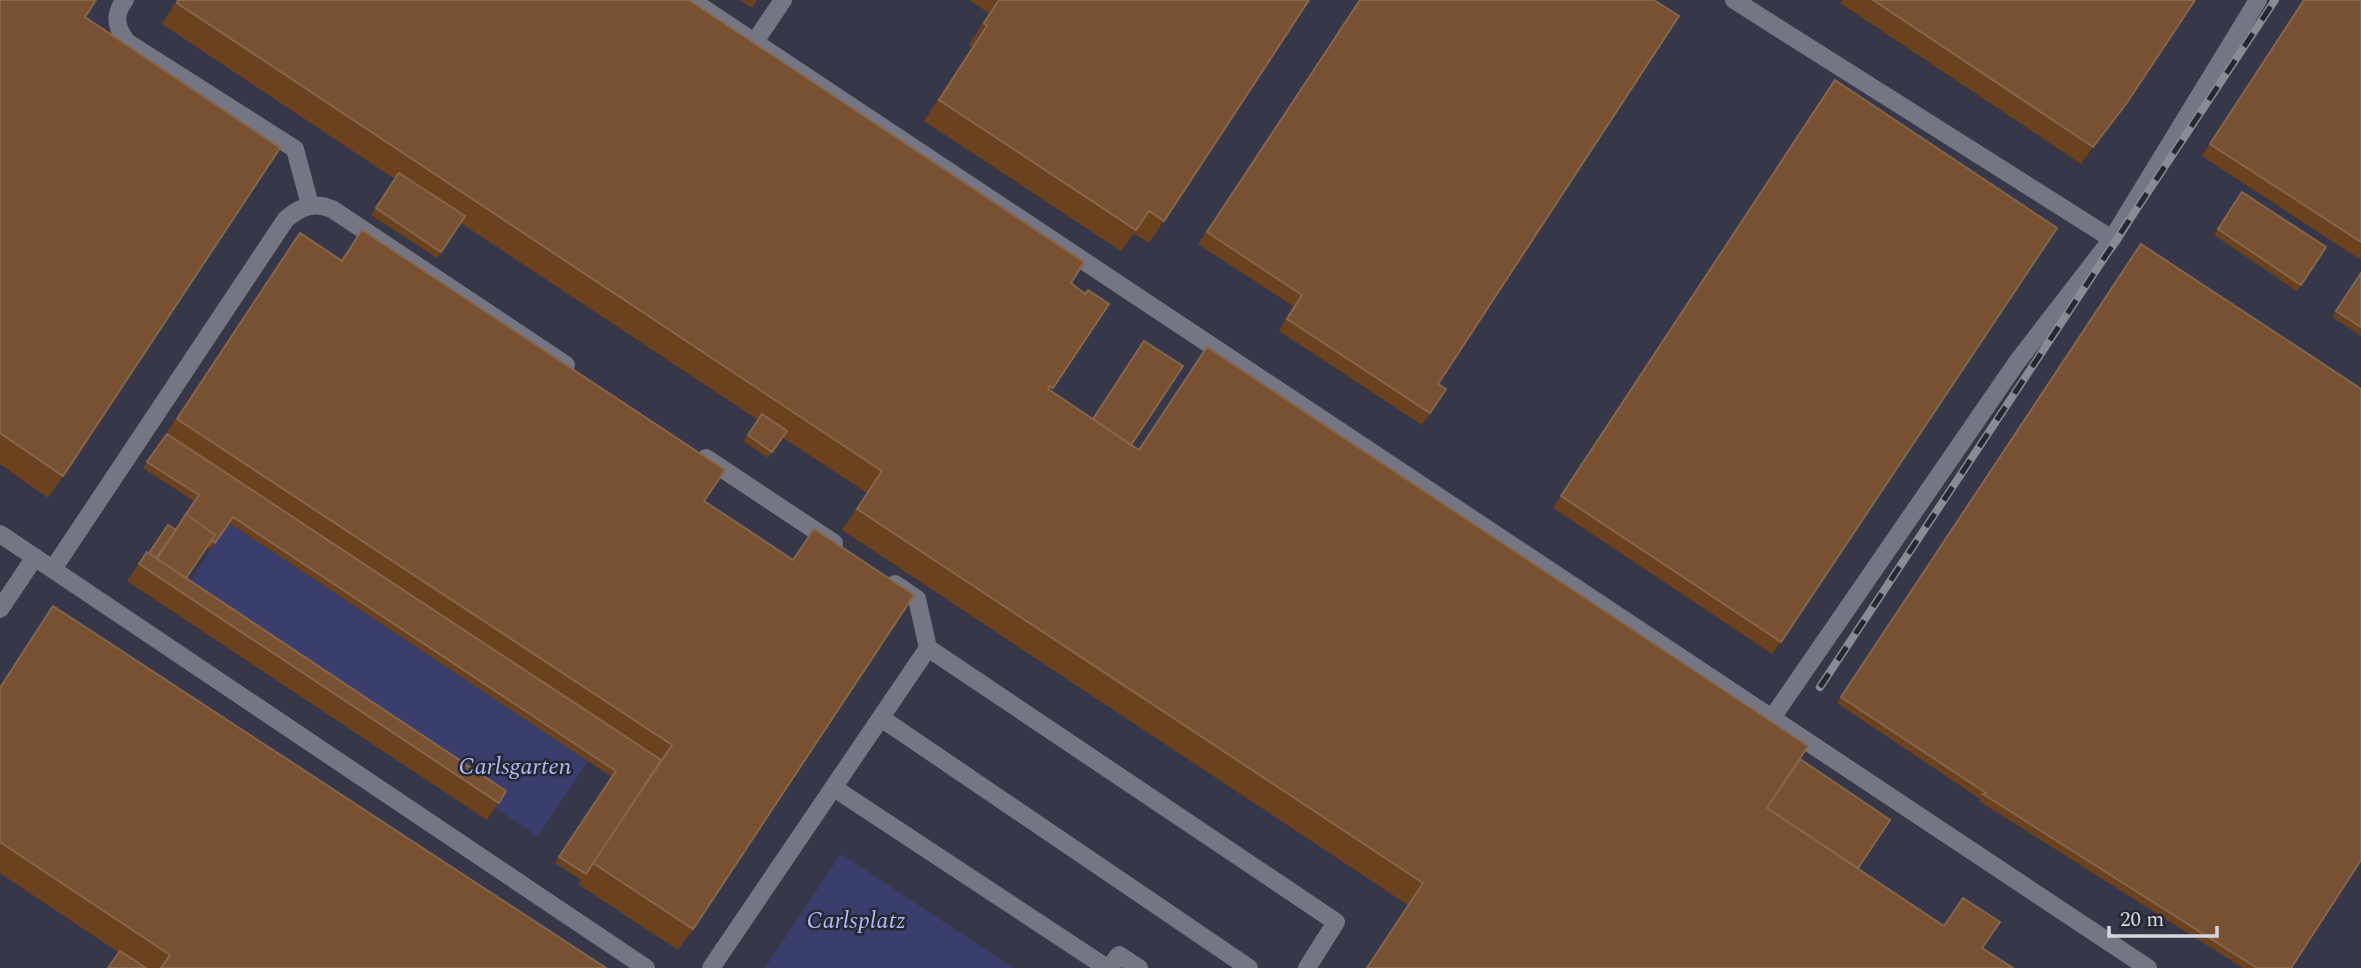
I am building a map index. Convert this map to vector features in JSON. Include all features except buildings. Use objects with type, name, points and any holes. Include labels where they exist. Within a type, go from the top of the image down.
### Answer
[{"type":"lane","points":[[125,0],[116,20],[120,33],[127,42],[295,149],[310,205]]},
{"type":"lane","points":[[691,0],[2148,968]]},
{"type":"lane","points":[[754,43],[783,0]]},
{"type":"lane","points":[[1734,0],[2112,239]]},
{"type":"lane","points":[[1772,718],[2017,362],[2112,239],[2258,0]]},
{"type":"lane","points":[[53,569],[286,219],[310,205],[332,209],[584,377]]},
{"type":"lane","points":[[688,446],[848,553]]},
{"type":"lane","points":[[0,534],[646,968]]},
{"type":"lane","points":[[0,609],[35,557]]},
{"type":"lane","points":[[883,576],[917,599],[928,648],[1336,922],[1307,968]]},
{"type":"lane","points":[[711,968],[928,648]]},
{"type":"lane","points":[[881,718],[1249,968]]},
{"type":"lane","points":[[834,788],[1108,968],[1119,954],[1139,968]]},
{"type":"shaded area","points":[[0,0],[2361,0],[2361,968],[0,968]]},
{"type":"green space","name":"Carlsgarten","points":[[229,523],[588,761],[538,836],[179,598]]},
{"type":"green space","name":"Carlsplatz","points":[[841,854],[1013,968],[765,968]]},
{"type":"railway","points":[[1820,687],[2275,0]]}]
